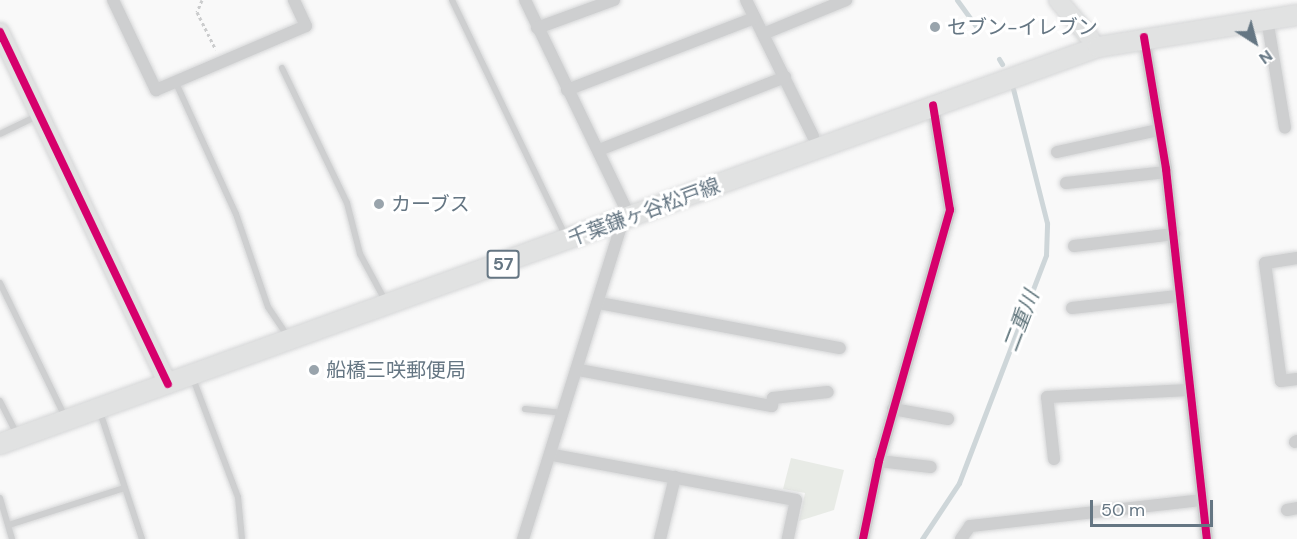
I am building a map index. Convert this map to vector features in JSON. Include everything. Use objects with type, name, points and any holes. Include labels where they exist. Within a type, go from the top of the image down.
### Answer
[{"type":"main road","name":"千葉鎌ヶ谷松戸線","points":[[9,441],[567,240],[816,142],[933,105],[1094,43],[1144,38],[1297,15]]},
{"type":"street","points":[[113,0],[156,90],[222,64],[306,26],[294,0]]},
{"type":"street","points":[[523,539],[553,454],[626,215],[600,150],[567,90],[525,0]]},
{"type":"street","points":[[746,0],[816,142]]},
{"type":"street","points":[[763,34],[846,0]]},
{"type":"street","points":[[1058,0],[1094,43]]},
{"type":"street","points":[[537,28],[608,1]]},
{"type":"street","points":[[567,90],[755,18]]},
{"type":"street","points":[[1267,19],[1285,128]]},
{"type":"street","points":[[1,37],[168,384]]},
{"type":"street","points":[[1144,38],[1174,234],[1178,296],[1207,539]]},
{"type":"street","points":[[600,150],[785,77]]},
{"type":"street","points":[[863,539],[879,461],[950,210],[933,105]]},
{"type":"street","points":[[1057,152],[1158,130]]},
{"type":"street","points":[[1066,183],[1166,172]]},
{"type":"street","points":[[1074,246],[1174,234]]},
{"type":"street","points":[[1297,258],[1265,263],[1281,381],[1297,380]]},
{"type":"street","points":[[1072,308],[1178,296]]},
{"type":"street","points":[[599,303],[840,348]]},
{"type":"street","points":[[579,370],[772,406],[773,398],[828,392]]},
{"type":"street","points":[[1054,459],[1047,397],[1190,390]]},
{"type":"street","points":[[893,410],[948,419]]},
{"type":"street","points":[[553,454],[796,500],[788,539]]},
{"type":"street","points":[[879,461],[931,467]]},
{"type":"street","points":[[660,539],[675,477]]},
{"type":"street","points":[[961,539],[970,526],[1202,500]]},
{"type":"lane","points":[[452,0],[567,240]]},
{"type":"lane","points":[[282,68],[347,203],[360,254],[388,305]]},
{"type":"lane","points":[[176,83],[237,214],[268,307],[290,340]]},
{"type":"lane","points":[[0,134],[40,115]]},
{"type":"lane","points":[[0,283],[67,420]]},
{"type":"lane","points":[[192,375],[238,497],[242,539]]},
{"type":"lane","points":[[0,400],[9,441]]},
{"type":"lane","points":[[99,409],[142,539]]},
{"type":"lane","points":[[525,409],[565,414]]},
{"type":"lane","points":[[9,525],[124,488]]},
{"type":"lane","points":[[0,498],[12,539]]},
{"type":"path","points":[[201,0],[197,12],[222,64]]},
{"type":"shaded area","points":[[791,458],[844,470],[834,510],[799,521],[805,493],[783,489]]},
{"type":"waterway","name":"二重川","points":[[957,0],[978,29]]},
{"type":"waterway","name":"二重川","points":[[999,59],[1002,64]]},
{"type":"waterway","name":"二重川","points":[[922,539],[959,483],[1046,255],[1047,223],[1013,89]]},
{"type":"cycle path","points":[[0,32],[168,384]]},
{"type":"cycle path","points":[[1144,37],[1166,169],[1207,539]]},
{"type":"cycle path","points":[[863,539],[879,461],[950,210],[933,105]]},
{"type":"place","name":"セブン-イレブン","points":[[935,27]]},
{"type":"place","name":"カーブス","points":[[379,204]]},
{"type":"place","name":"船橋三咲郵便局","points":[[314,370]]}]
